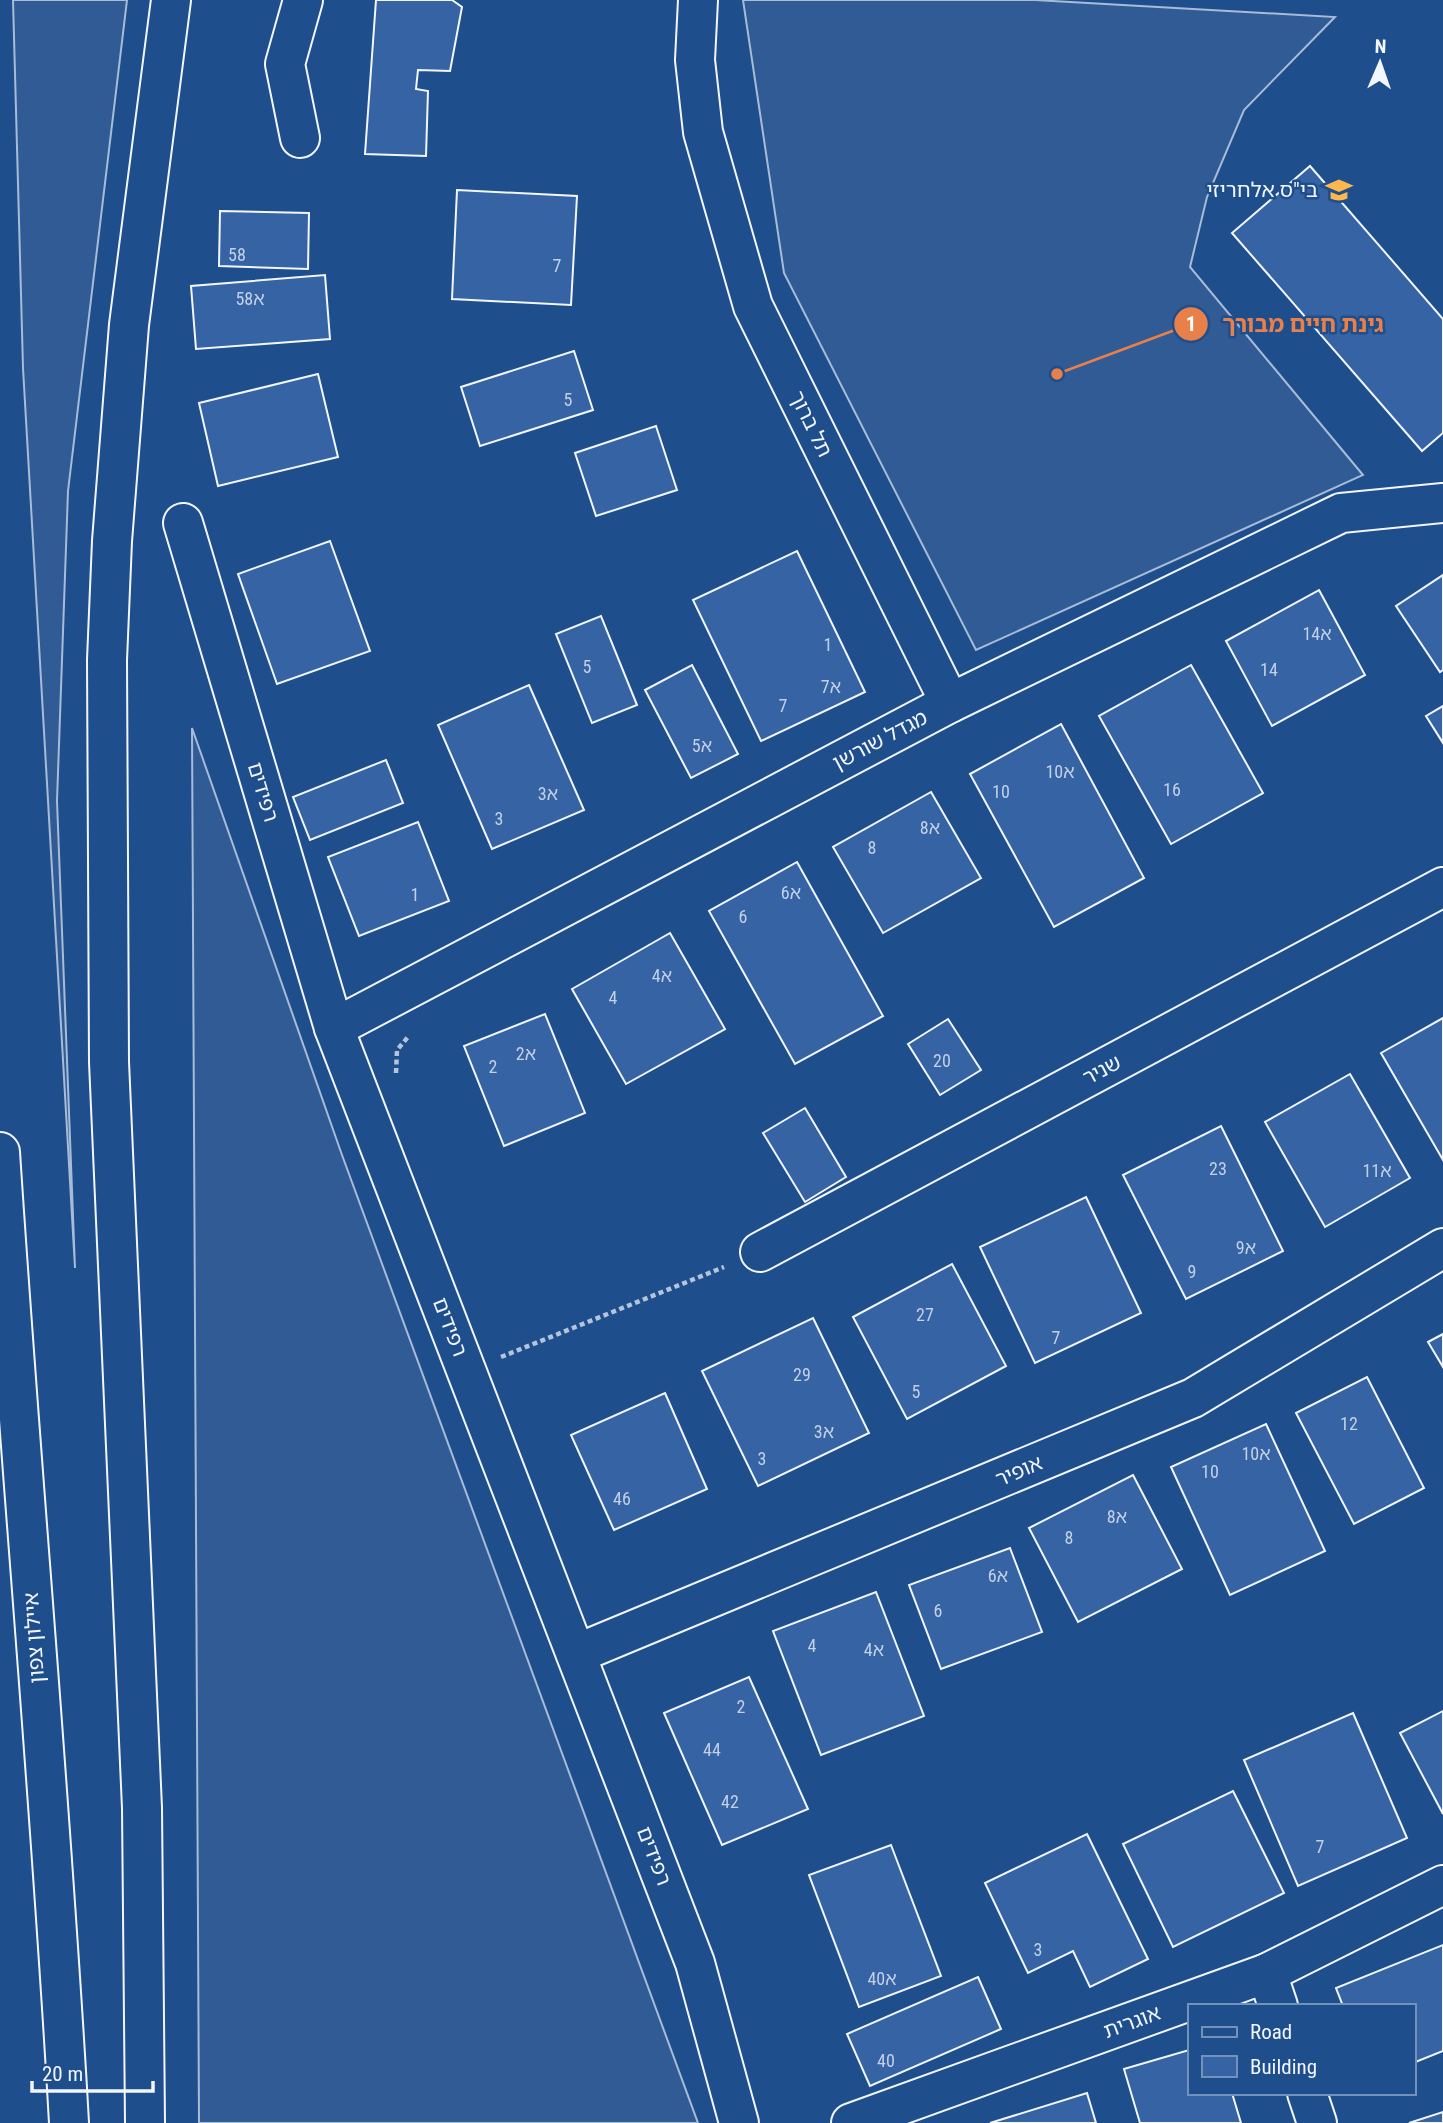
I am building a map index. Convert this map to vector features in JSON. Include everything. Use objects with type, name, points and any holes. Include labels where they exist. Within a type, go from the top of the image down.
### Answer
[{"type":"main road","points":[[145,2123],[142,1808],[109,1050],[107,660],[129,325],[171,0]]},
{"type":"main road","points":[[300,138],[285,64],[303,0]]},
{"type":"main road","name":"תל ברוך","points":[[698,0],[695,60],[703,132],[753,306],[950,703]]},
{"type":"main road","name":"מגדל שורשן","points":[[334,1028],[950,703],[1342,513],[1443,503]]},
{"type":"main road","name":"רפידים","points":[[183,523],[334,1028],[695,1963],[739,2123]]},
{"type":"main road","name":"שניר","points":[[760,1252],[1443,887]]},
{"type":"main road","name":"איילון צפון","points":[[0,1152],[20,1461],[56,1894],[69,2123]]},
{"type":"main road","name":"אופיר","points":[[576,1654],[1193,1398],[1443,1248]]},
{"type":"main road","name":"אוגרית","points":[[1226,2004],[1273,1989],[1443,1885]]},
{"type":"main road","name":"אוגרית","points":[[850,2123],[1188,2016]]},
{"type":"main road","points":[[1308,2095],[1317,2123]]},
{"type":"path","points":[[396,1077],[397,1050],[413,1030]]},
{"type":"path","points":[[467,1371],[760,1252]]},
{"type":"shaded area","points":[[13,0],[127,0],[68,491],[57,801],[75,1268],[23,368]]},
{"type":"shaded area","points":[[743,0],[1035,0],[1335,17],[1244,110],[1207,197],[1190,267],[1363,475],[976,650],[784,273]]},
{"type":"shaded area","points":[[192,728],[342,1155],[698,2123],[199,2123]]},
{"type":"building","points":[[376,0],[452,0],[462,7],[450,71],[418,70],[416,89],[428,91],[426,156],[365,154]]},
{"type":"building","points":[[1310,166],[1443,319],[1443,433],[1422,451],[1232,233]]},
{"type":"building","points":[[457,190],[577,196],[571,305],[452,299]]},
{"type":"building","points":[[220,211],[309,213],[308,269],[219,266]]},
{"type":"building","points":[[325,275],[330,339],[196,349],[191,286]]},
{"type":"building","points":[[574,351],[593,410],[480,446],[461,387]]},
{"type":"building","points":[[318,374],[338,457],[218,486],[199,403]]},
{"type":"building","points":[[656,426],[677,490],[596,516],[575,453]]},
{"type":"building","points":[[330,541],[370,651],[277,684],[238,574]]},
{"type":"building","points":[[797,551],[865,692],[761,741],[693,600]]},
{"type":"building","points":[[1443,575],[1443,670],[1440,672],[1396,606]]},
{"type":"building","points":[[1319,590],[1365,675],[1272,726],[1226,641]]},
{"type":"building","points":[[601,616],[637,705],[592,723],[556,634]]},
{"type":"building","points":[[692,665],[738,754],[691,778],[645,690]]},
{"type":"building","points":[[1191,665],[1263,793],[1171,844],[1099,716]]},
{"type":"building","points":[[529,685],[584,810],[492,849],[438,725]]},
{"type":"building","points":[[1443,706],[1443,743],[1426,716]]},
{"type":"building","points":[[1061,724],[1144,878],[1054,927],[970,774]]},
{"type":"building","points":[[386,760],[403,803],[310,840],[293,797]]},
{"type":"building","points":[[931,792],[981,878],[883,933],[833,847]]},
{"type":"building","points":[[418,822],[449,901],[359,936],[328,857]]},
{"type":"building","points":[[797,862],[883,1016],[795,1064],[709,911]]},
{"type":"building","points":[[670,933],[725,1029],[626,1084],[572,989]]},
{"type":"building","points":[[545,1014],[585,1113],[504,1146],[464,1046]]},
{"type":"building","points":[[1443,1018],[1443,1160],[1381,1053]]},
{"type":"building","points":[[948,1019],[981,1070],[940,1095],[908,1044]]},
{"type":"building","points":[[1350,1074],[1410,1178],[1325,1227],[1265,1122]]},
{"type":"building","points":[[805,1108],[846,1177],[805,1202],[763,1133]]},
{"type":"building","points":[[1221,1126],[1283,1251],[1186,1299],[1123,1175]]},
{"type":"building","points":[[1086,1197],[1141,1313],[1035,1363],[980,1247]]},
{"type":"building","points":[[952,1264],[1006,1366],[907,1419],[853,1317]]},
{"type":"building","points":[[813,1318],[869,1433],[758,1486],[702,1371]]},
{"type":"building","points":[[1443,1334],[1443,1367],[1428,1342]]},
{"type":"building","points":[[1367,1377],[1424,1488],[1354,1524],[1296,1413]]},
{"type":"building","points":[[665,1393],[707,1489],[614,1530],[571,1435]]},
{"type":"building","points":[[1266,1424],[1325,1551],[1230,1595],[1171,1467]]},
{"type":"building","points":[[1133,1475],[1182,1569],[1078,1622],[1029,1528]]},
{"type":"building","points":[[1010,1548],[1042,1632],[941,1669],[909,1585]]},
{"type":"building","points":[[876,1592],[924,1716],[821,1755],[773,1631]]},
{"type":"building","points":[[749,1677],[808,1809],[722,1845],[664,1713]]},
{"type":"building","points":[[1443,1711],[1443,1814],[1400,1733]]},
{"type":"building","points":[[1353,1713],[1407,1838],[1298,1886],[1244,1760]]},
{"type":"building","points":[[1233,1791],[1284,1893],[1173,1947],[1123,1844]]},
{"type":"building","points":[[1087,1834],[1148,1959],[1090,1987],[1073,1951],[1028,1973],[985,1883]]},
{"type":"building","points":[[891,1845],[941,1976],[859,2007],[809,1875]]},
{"type":"building","points":[[1443,1945],[1443,2051],[1415,2062],[1415,2004],[1342,2004],[1336,1988]]},
{"type":"building","points":[[978,1977],[1001,2029],[870,2086],[847,2034]]},
{"type":"building","points":[[1188,2050],[1188,2095],[1233,2095],[1241,2123],[1140,2123],[1124,2069]]},
{"type":"building","points":[[1087,2093],[1096,2123],[990,2123]]},
{"type":"building","points":[[1443,2112],[1443,2123],[1409,2123]]},
{"type":"place","name":"בי\"ס אלחריזי","points":[[1339,190]]},
{"type":"place","name":"גינת חיים מבורך","points":[[1057,374]]}]
